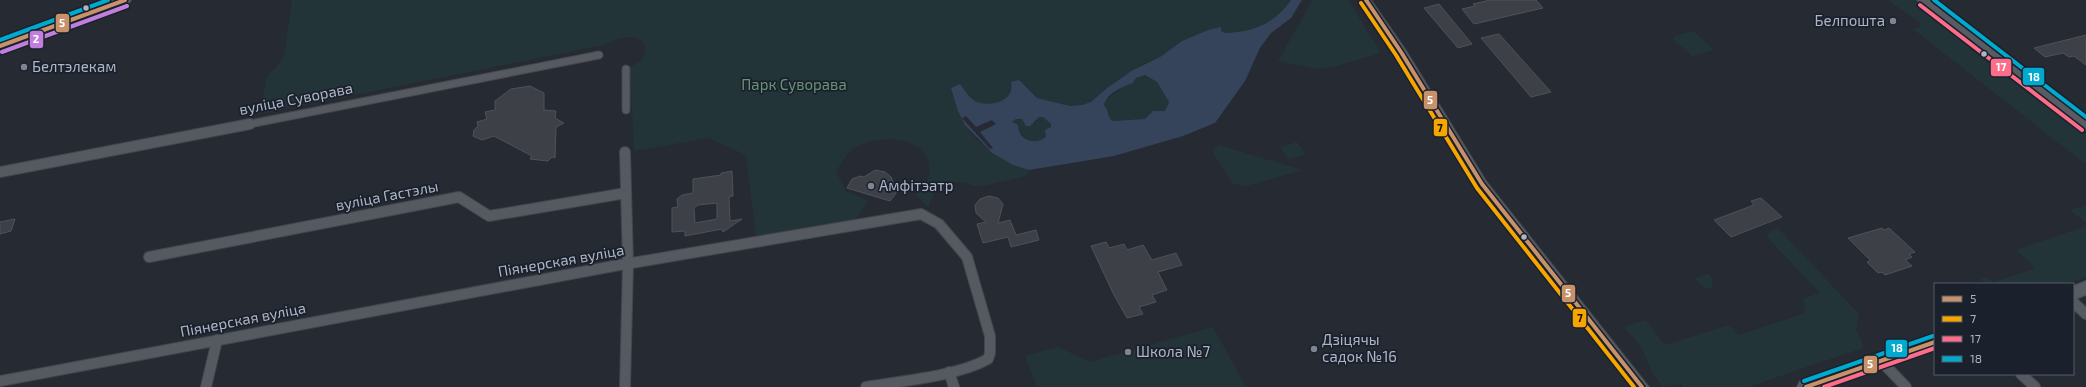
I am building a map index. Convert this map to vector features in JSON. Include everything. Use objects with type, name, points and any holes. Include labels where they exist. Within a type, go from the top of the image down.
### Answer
[{"type":"main road","points":[[0,46],[126,0]]},
{"type":"main road","points":[[1924,0],[2086,125]]},
{"type":"main road","points":[[2074,293],[2086,288]]},
{"type":"main road","points":[[1806,387],[1934,342]]},
{"type":"street","points":[[1366,0],[1401,52],[1482,184],[1642,387]]},
{"type":"street","name":"вуліца Суворава","points":[[0,172],[599,55]]},
{"type":"street","points":[[626,69],[626,110]]},
{"type":"street","points":[[624,152],[628,264],[626,387]]},
{"type":"street","name":"вуліца Гастэлы","points":[[150,257],[459,197],[489,216],[626,193]]},
{"type":"street","name":"Піянерская вуліца","points":[[0,381],[628,264],[921,214],[939,224],[967,257],[990,336],[988,359],[981,364],[949,372]]},
{"type":"street","points":[[2074,303],[2086,314]]},
{"type":"street","points":[[206,387],[217,340]]},
{"type":"street","points":[[1881,361],[1906,387]]},
{"type":"street","points":[[866,387],[949,372],[954,387]]},
{"type":"street","points":[[2022,375],[2035,387]]},
{"type":"green space","name":"Парк Суворава","points":[[292,0],[1291,0],[1278,15],[1262,25],[1245,31],[1225,33],[1221,31],[1221,28],[1208,30],[1182,41],[1160,57],[1141,65],[1107,88],[1091,102],[1082,105],[1070,106],[1037,98],[1019,80],[1007,98],[996,104],[990,105],[978,103],[965,91],[958,111],[970,132],[996,155],[1029,170],[1026,176],[982,186],[975,186],[960,182],[947,184],[933,196],[930,201],[929,208],[915,194],[925,186],[928,181],[929,161],[923,151],[913,144],[900,140],[886,139],[872,141],[859,145],[849,152],[836,172],[846,191],[868,201],[855,220],[756,237],[746,155],[708,138],[634,151],[630,67],[642,60],[646,51],[644,44],[640,40],[629,37],[622,38],[604,45],[259,114],[267,77],[284,58]]},
{"type":"green space","points":[[1313,0],[1348,0],[1381,53],[1333,67],[1317,69],[1278,61]]},
{"type":"green space","points":[[1888,0],[1916,0],[1962,35],[1972,50],[1994,67],[2022,83],[2086,134],[2086,162],[2084,163],[1913,29],[1920,27],[1921,24]]},
{"type":"green space","points":[[1693,31],[1714,50],[1692,56],[1673,39],[1674,36]]},
{"type":"green space","points":[[1145,75],[1157,82],[1169,102],[1165,111],[1153,111],[1146,119],[1112,121],[1104,105],[1106,100],[1136,78]]},
{"type":"green space","points":[[1039,117],[1043,117],[1051,124],[1051,127],[1046,133],[1046,137],[1039,141],[1031,141],[1024,137],[1019,131],[1019,128],[1012,122],[1020,119],[1035,123]]},
{"type":"green space","points":[[1297,142],[1306,154],[1288,159],[1280,147]]},
{"type":"green space","points":[[1219,145],[1302,170],[1247,186],[1233,184],[1212,151]]},
{"type":"green space","points":[[2086,205],[2086,223],[2070,210]]},
{"type":"green space","points":[[2086,226],[2086,277],[2068,283],[1985,283],[1980,279],[1985,277],[1994,282],[2034,269],[2032,264],[2016,250]]},
{"type":"green space","points":[[1777,227],[1859,314],[1856,330],[1863,344],[1863,348],[1748,387],[1683,387],[1681,384],[1663,387],[1652,372],[1642,348],[1624,327],[1646,320],[1665,345],[1729,325],[1739,335],[1805,313],[1804,298],[1820,293],[1766,236]]},
{"type":"green space","points":[[1709,274],[1713,279],[1712,287],[1705,289],[1695,278]]},
{"type":"green space","name":"Школа №7","points":[[1213,327],[1246,387],[1037,387],[1025,356],[1058,347],[1090,362]]},
{"type":"water","points":[[1291,0],[1302,0],[1291,18],[1271,33],[1260,48],[1245,81],[1215,123],[1183,136],[1114,156],[1029,170],[1013,165],[992,153],[965,125],[958,111],[951,88],[960,84],[968,95],[975,101],[987,104],[1000,102],[1005,99],[1011,89],[1011,82],[1019,80],[1037,98],[1070,106],[1082,105],[1091,102],[1107,88],[1133,70],[1160,57],[1182,41],[1208,30],[1221,27],[1221,31],[1225,33],[1245,31],[1270,21]],"holes":[[[1145,75],[1157,82],[1169,102],[1165,111],[1153,111],[1145,119],[1112,121],[1104,105],[1108,97],[1133,83],[1136,78]],[[1039,117],[1043,117],[1051,124],[1051,127],[1045,130],[1046,137],[1039,141],[1028,140],[1022,136],[1017,124],[1012,122],[1016,119],[1022,119],[1026,126],[1030,126]]]},
{"type":"pier","points":[[966,116],[976,127],[992,120],[996,124],[980,132],[993,148],[990,149],[962,118]]},
{"type":"building","points":[[1490,0],[1536,0],[1543,8],[1474,24],[1462,9],[1475,6],[1473,4]]},
{"type":"building","points":[[1439,4],[1472,44],[1458,48],[1424,8]]},
{"type":"building","points":[[1499,34],[1551,92],[1531,97],[1481,38]]},
{"type":"building","points":[[2086,35],[2086,65],[2074,56],[2069,57],[2063,53],[2045,57],[2034,48]]},
{"type":"building","points":[[530,86],[544,93],[544,110],[556,111],[555,118],[564,123],[556,127],[555,158],[552,157],[548,161],[530,159],[532,156],[494,136],[482,140],[473,136],[474,130],[478,126],[477,122],[487,119],[485,112],[495,110],[495,101],[511,89]]},
{"type":"building","name":"Амфітэатр","points":[[875,170],[885,172],[891,177],[897,192],[890,201],[847,188],[852,179],[860,176],[864,177]]},
{"type":"building","points":[[732,171],[733,196],[729,197],[730,221],[742,219],[723,232],[722,229],[685,236],[685,231],[672,232],[672,208],[678,207],[677,199],[682,195],[693,193],[693,179],[721,175],[721,173]],"holes":[[[717,203],[717,219],[695,223],[694,208],[698,205]]]},
{"type":"building","points":[[989,196],[998,198],[1003,204],[998,223],[1010,220],[1016,235],[1036,230],[1039,240],[1011,247],[1008,237],[983,243],[977,224],[986,222],[976,213],[975,205],[980,199]]},
{"type":"building","points":[[1761,198],[1782,217],[1731,237],[1714,220],[1754,205],[1751,201]]},
{"type":"building","points":[[15,219],[11,231],[0,234],[0,222]]},
{"type":"building","points":[[1882,228],[1884,230],[1889,228],[1915,252],[1909,254],[1912,257],[1905,260],[1912,266],[1885,275],[1882,272],[1878,273],[1867,262],[1871,261],[1848,238]]},
{"type":"building","points":[[1106,242],[1109,248],[1124,244],[1127,250],[1143,245],[1152,260],[1176,253],[1182,265],[1158,272],[1167,290],[1152,295],[1156,302],[1139,307],[1143,314],[1127,318],[1113,293],[1091,246]]},
{"type":"transit line","name":"18","points":[[0,40],[108,0]]},
{"type":"transit line","name":"5","points":[[0,46],[125,0]]},
{"type":"transit line","name":"5","points":[[1366,0],[1401,52],[1482,184],[1642,387]]},
{"type":"transit line","name":"18","points":[[1934,0],[2086,117]]},
{"type":"transit line","name":"7","points":[[1361,3],[1396,55],[1477,188],[1634,387]]},
{"type":"transit line","name":"17","points":[[1920,5],[2082,130]]},
{"type":"transit line","name":"2","points":[[2,52],[127,6]]},
{"type":"transit line","name":"18","points":[[1804,381],[1933,336]]},
{"type":"transit line","name":"5","points":[[1806,387],[1934,342]]},
{"type":"transit line","name":"17","points":[[1824,387],[1934,348]]},
{"type":"place","name":"Белпошта","points":[[1893,21]]},
{"type":"place","name":"Белтэлекам","points":[[24,67]]},
{"type":"place","name":"Амфітэатр","points":[[871,186]]},
{"type":"place","name":"Дзіцячы садок №16","points":[[1314,349]]},
{"type":"place","name":"Школа №7","points":[[1128,352]]}]
